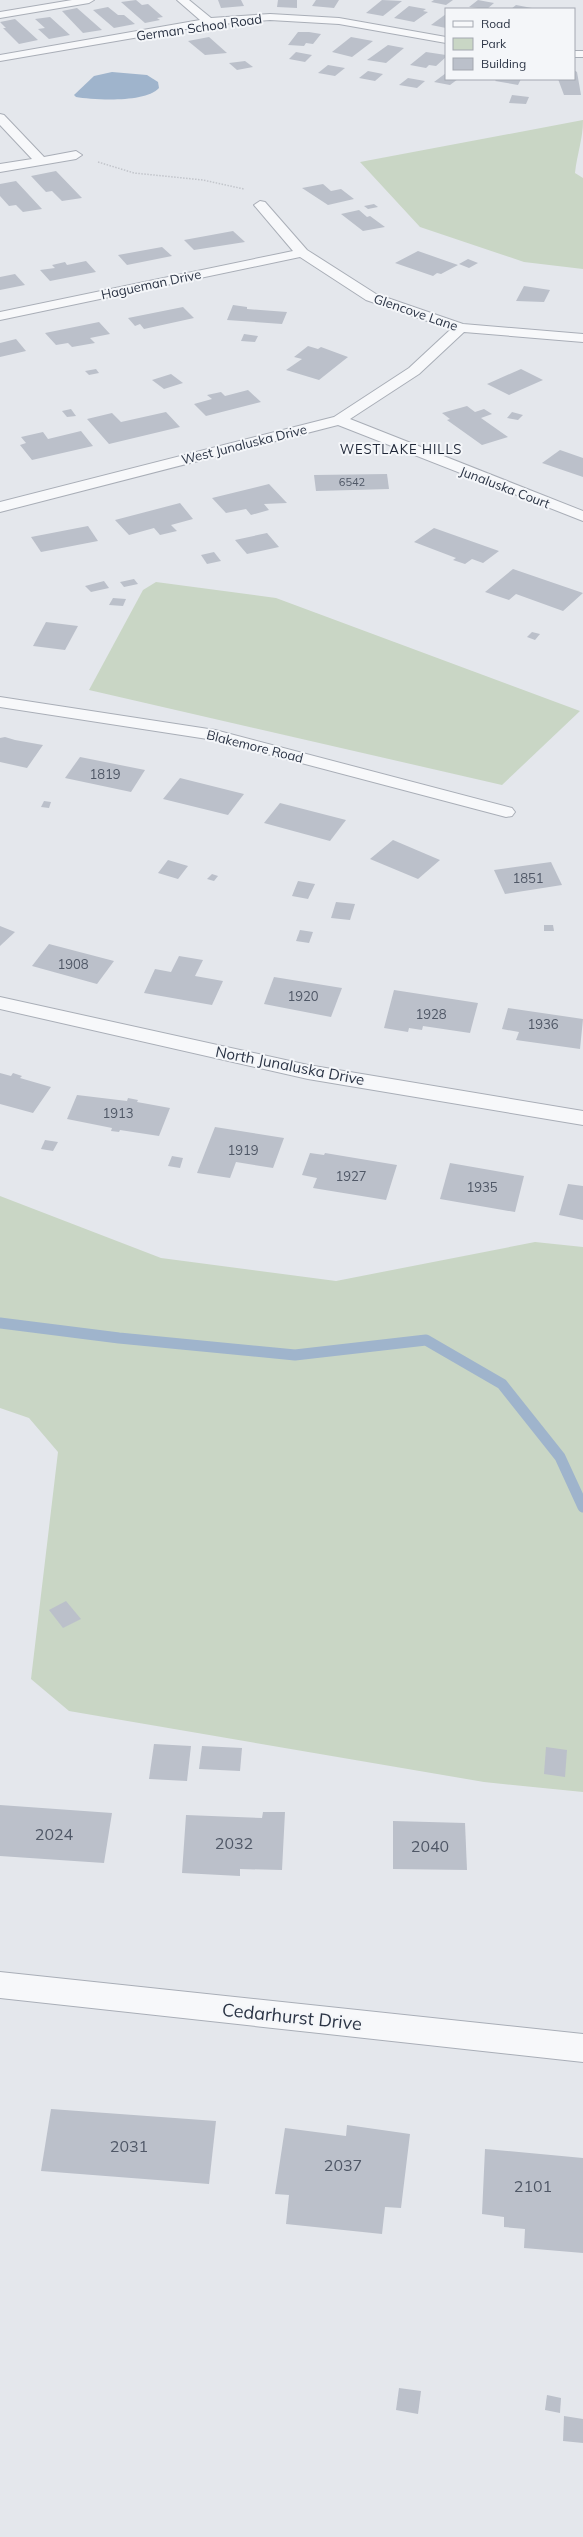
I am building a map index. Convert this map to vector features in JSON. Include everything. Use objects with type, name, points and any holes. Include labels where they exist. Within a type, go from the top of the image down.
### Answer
[{"type":"street","points":[[182,0],[209,22]]},
{"type":"street","name":"German School Road","points":[[0,58],[209,22],[270,17],[320,19],[445,40]]},
{"type":"street","points":[[0,118],[41,161]]},
{"type":"street","points":[[0,168],[76,155]]},
{"type":"street","name":"Glencove Lane","points":[[260,205],[302,253],[371,297],[461,328],[583,338]]},
{"type":"street","name":"Hagueman Drive","points":[[0,316],[302,253]]},
{"type":"street","name":"West Junaluska Drive","points":[[0,507],[339,420],[414,371],[461,328]]},
{"type":"street","name":"Junaluska Court","points":[[339,420],[583,516]]},
{"type":"street","name":"Blakemore Road","points":[[0,702],[215,735],[506,812]]},
{"type":"street","name":"North Junaluska Drive","points":[[0,1003],[308,1072],[583,1118]]},
{"type":"street","name":"Cedarhurst Drive","points":[[0,1985],[583,2048]]},
{"type":"lane","points":[[0,15],[61,2],[89,0]]},
{"type":"path","points":[[93,162],[116,166],[132,173],[228,184],[247,190],[259,198],[260,205]]},
{"type":"green space","points":[[583,120],[575,173],[583,178],[583,269],[524,262],[420,227],[360,162]]},
{"type":"green space","points":[[156,582],[276,598],[580,711],[502,785],[89,690],[143,590]]},
{"type":"green space","points":[[0,1196],[161,1258],[336,1281],[535,1242],[583,1247],[583,1792],[484,1782],[69,1711],[31,1679],[58,1452],[29,1418],[0,1408]]},
{"type":"water","points":[[112,72],[147,75],[158,82],[159,88],[152,93],[132,98],[95,99],[76,97],[74,95],[94,76]]},
{"type":"building","points":[[136,0],[142,5],[148,4],[163,17],[157,18],[160,20],[145,23],[121,2]]},
{"type":"building","points":[[218,0],[241,0],[244,6],[221,8]]},
{"type":"building","points":[[278,0],[297,0],[297,8],[277,7]]},
{"type":"building","points":[[316,0],[339,0],[334,8],[312,6]]},
{"type":"building","points":[[382,0],[402,1],[383,16],[366,13]]},
{"type":"building","points":[[434,0],[453,0],[446,5],[431,2]]},
{"type":"building","points":[[478,0],[494,3],[488,8],[469,7]]},
{"type":"building","points":[[516,5],[532,8],[512,8]]},
{"type":"building","points":[[409,6],[426,9],[423,11],[428,12],[414,22],[394,18]]},
{"type":"building","points":[[108,7],[118,15],[124,15],[135,24],[114,28],[93,10]]},
{"type":"building","points":[[77,8],[102,30],[83,33],[62,11]]},
{"type":"building","points":[[445,15],[445,28],[431,25]]},
{"type":"building","points":[[50,17],[70,35],[49,39],[38,29],[45,28],[35,19]]},
{"type":"building","points":[[15,19],[38,40],[19,44],[3,28],[6,28],[0,22]]},
{"type":"building","points":[[298,32],[321,34],[313,44],[306,43],[304,46],[288,45]]},
{"type":"building","points":[[209,37],[227,53],[205,55],[188,41]]},
{"type":"building","points":[[351,37],[373,41],[352,57],[332,52]]},
{"type":"building","points":[[388,45],[404,48],[386,63],[367,60]]},
{"type":"building","points":[[296,52],[312,55],[305,62],[289,59]]},
{"type":"building","points":[[426,52],[445,55],[445,58],[436,66],[429,65],[426,68],[410,65]]},
{"type":"building","points":[[245,61],[253,67],[237,70],[229,63]]},
{"type":"building","points":[[328,65],[345,68],[335,76],[318,73]]},
{"type":"building","points":[[368,71],[383,74],[375,81],[359,78]]},
{"type":"building","points":[[575,71],[577,72],[581,95],[564,95],[558,80],[575,80]]},
{"type":"building","points":[[445,74],[445,80],[457,80],[450,85],[434,82]]},
{"type":"building","points":[[408,78],[425,81],[417,88],[399,85]]},
{"type":"building","points":[[496,80],[520,80],[518,85],[495,81]]},
{"type":"building","points":[[512,95],[529,97],[526,104],[509,103]]},
{"type":"building","points":[[56,171],[82,198],[62,201],[52,191],[46,192],[31,176]]},
{"type":"building","points":[[16,181],[42,209],[23,212],[16,205],[9,206],[0,196],[0,184]]},
{"type":"building","points":[[323,184],[331,191],[341,189],[354,199],[328,205],[302,188]]},
{"type":"building","points":[[374,204],[378,207],[368,209],[364,206]]},
{"type":"building","points":[[359,210],[367,217],[370,216],[385,227],[363,231],[341,214]]},
{"type":"building","points":[[233,231],[245,242],[194,250],[184,240]]},
{"type":"building","points":[[162,247],[172,256],[127,265],[118,255]]},
{"type":"building","points":[[418,251],[458,265],[441,274],[437,273],[433,276],[395,263]]},
{"type":"building","points":[[468,259],[478,263],[469,268],[459,264]]},
{"type":"building","points":[[86,261],[96,272],[50,281],[40,270],[55,268],[52,265],[65,262],[67,265]]},
{"type":"building","points":[[15,274],[25,285],[0,290],[0,277]]},
{"type":"building","points":[[524,286],[550,290],[544,302],[516,301]]},
{"type":"building","points":[[233,305],[247,307],[247,309],[287,312],[282,324],[227,320]]},
{"type":"building","points":[[183,307],[194,318],[144,329],[140,324],[135,326],[128,318]]},
{"type":"building","points":[[99,322],[110,334],[90,338],[95,343],[72,347],[68,343],[56,345],[45,333]]},
{"type":"building","points":[[244,334],[258,336],[255,342],[241,341]]},
{"type":"building","points":[[16,339],[26,351],[0,357],[0,343]]},
{"type":"building","points":[[308,346],[318,349],[321,347],[348,357],[319,380],[286,370],[302,359],[294,357]]},
{"type":"building","points":[[96,369],[99,373],[89,375],[85,371]]},
{"type":"building","points":[[521,369],[543,380],[509,395],[487,384]]},
{"type":"building","points":[[171,374],[183,383],[164,389],[152,380]]},
{"type":"building","points":[[248,390],[261,402],[206,416],[194,404],[212,399],[207,395],[221,392],[225,396]]},
{"type":"building","points":[[467,406],[475,412],[484,409],[492,414],[481,418],[508,437],[482,445],[447,420],[450,419],[442,413]]},
{"type":"building","points":[[71,409],[76,416],[67,417],[62,411]]},
{"type":"building","points":[[166,412],[180,427],[109,444],[87,419],[112,413],[121,422]]},
{"type":"building","points":[[512,412],[523,415],[518,420],[507,418]]},
{"type":"building","points":[[81,431],[93,446],[32,460],[20,445],[26,443],[21,437],[43,432],[48,439]]},
{"type":"building","points":[[560,450],[583,458],[583,477],[542,463]]},
{"type":"building","points":[[387,474],[389,489],[316,491],[314,475]]},
{"type":"building","points":[[269,484],[287,503],[264,504],[269,510],[251,515],[246,509],[226,513],[212,498]]},
{"type":"building","points":[[180,503],[193,519],[171,525],[177,531],[160,535],[154,528],[129,535],[115,520]]},
{"type":"building","points":[[88,526],[98,541],[41,552],[31,537]]},
{"type":"building","points":[[434,528],[499,551],[483,563],[472,559],[465,564],[453,560],[456,558],[414,542]]},
{"type":"building","points":[[267,533],[279,547],[247,554],[235,540]]},
{"type":"building","points":[[214,552],[221,561],[207,564],[201,555]]},
{"type":"building","points":[[513,569],[583,593],[563,611],[516,594],[509,600],[485,592]]},
{"type":"building","points":[[134,579],[138,584],[124,587],[120,582]]},
{"type":"building","points":[[104,581],[109,588],[91,592],[85,586]]},
{"type":"building","points":[[113,598],[126,599],[123,606],[109,605]]},
{"type":"building","points":[[46,622],[78,626],[65,650],[33,646]]},
{"type":"building","points":[[532,632],[540,634],[535,640],[527,637]]},
{"type":"building","points":[[5,737],[43,745],[27,768],[0,762],[0,738]]},
{"type":"building","points":[[80,757],[145,770],[131,792],[65,778]]},
{"type":"building","points":[[180,778],[244,794],[228,815],[163,799]]},
{"type":"building","points":[[44,801],[51,802],[49,808],[41,807]]},
{"type":"building","points":[[280,803],[346,820],[330,841],[264,823]]},
{"type":"building","points":[[393,840],[440,860],[418,879],[370,859]]},
{"type":"building","points":[[168,860],[188,866],[178,879],[158,873]]},
{"type":"building","points":[[551,862],[562,885],[505,894],[494,870]]},
{"type":"building","points":[[212,874],[218,876],[214,881],[207,879]]},
{"type":"building","points":[[298,881],[315,884],[308,899],[292,896]]},
{"type":"building","points":[[336,902],[355,904],[350,920],[331,918]]},
{"type":"building","points":[[544,925],[553,925],[554,931],[544,931]]},
{"type":"building","points":[[0,926],[15,932],[0,946]]},
{"type":"building","points":[[300,930],[313,932],[309,943],[296,941]]},
{"type":"building","points":[[49,944],[114,961],[97,984],[32,966]]},
{"type":"building","points":[[179,956],[203,960],[195,976],[223,981],[212,1005],[144,993],[155,969],[171,972]]},
{"type":"building","points":[[274,977],[342,988],[331,1017],[264,1004]]},
{"type":"building","points":[[394,990],[478,1003],[470,1033],[423,1026],[422,1030],[409,1028],[408,1032],[384,1028]]},
{"type":"building","points":[[508,1008],[583,1019],[580,1049],[516,1040],[519,1032],[502,1029]]},
{"type":"building","points":[[0,1073],[11,1076],[13,1073],[22,1076],[20,1078],[51,1087],[33,1113],[0,1104]]},
{"type":"building","points":[[77,1095],[127,1101],[128,1098],[138,1100],[137,1102],[170,1108],[159,1136],[120,1130],[119,1132],[111,1131],[112,1128],[67,1119]]},
{"type":"building","points":[[215,1127],[284,1138],[273,1168],[236,1162],[230,1178],[197,1173]]},
{"type":"building","points":[[45,1140],[58,1142],[53,1151],[41,1149]]},
{"type":"building","points":[[310,1153],[324,1155],[325,1153],[397,1165],[386,1200],[313,1188],[317,1178],[302,1175]]},
{"type":"building","points":[[172,1156],[183,1158],[180,1168],[168,1166]]},
{"type":"building","points":[[450,1163],[524,1176],[515,1212],[440,1199]]},
{"type":"building","points":[[568,1184],[583,1186],[583,1220],[559,1215]]},
{"type":"building","points":[[66,1601],[81,1619],[63,1628],[49,1610]]},
{"type":"building","points":[[154,1744],[191,1746],[187,1781],[149,1779]]},
{"type":"building","points":[[202,1746],[242,1748],[240,1771],[199,1769]]},
{"type":"building","points":[[546,1747],[567,1750],[565,1777],[544,1774]]},
{"type":"building","points":[[0,1805],[112,1813],[104,1863],[0,1856]]},
{"type":"building","points":[[263,1812],[285,1812],[282,1870],[240,1869],[240,1876],[182,1873],[186,1815],[262,1818]]},
{"type":"building","points":[[393,1821],[465,1823],[467,1870],[393,1869]]},
{"type":"building","points":[[51,2109],[216,2121],[209,2184],[41,2171]]},
{"type":"building","points":[[347,2125],[410,2134],[401,2208],[385,2207],[382,2234],[286,2224],[289,2195],[275,2194],[285,2128],[346,2136]]},
{"type":"building","points":[[485,2149],[583,2158],[583,2253],[524,2248],[525,2229],[504,2227],[504,2217],[482,2214]]},
{"type":"building","points":[[399,2388],[421,2391],[418,2414],[396,2410]]},
{"type":"building","points":[[547,2395],[561,2398],[560,2413],[545,2410]]},
{"type":"building","points":[[564,2416],[583,2419],[583,2443],[563,2441]]},
{"type":"waterway","points":[[0,1323],[119,1338],[295,1355],[426,1340],[502,1384],[560,1457],[583,1507]]},
{"type":"district","name":"WESTLAKE HILLS","points":[[401,449]]}]
